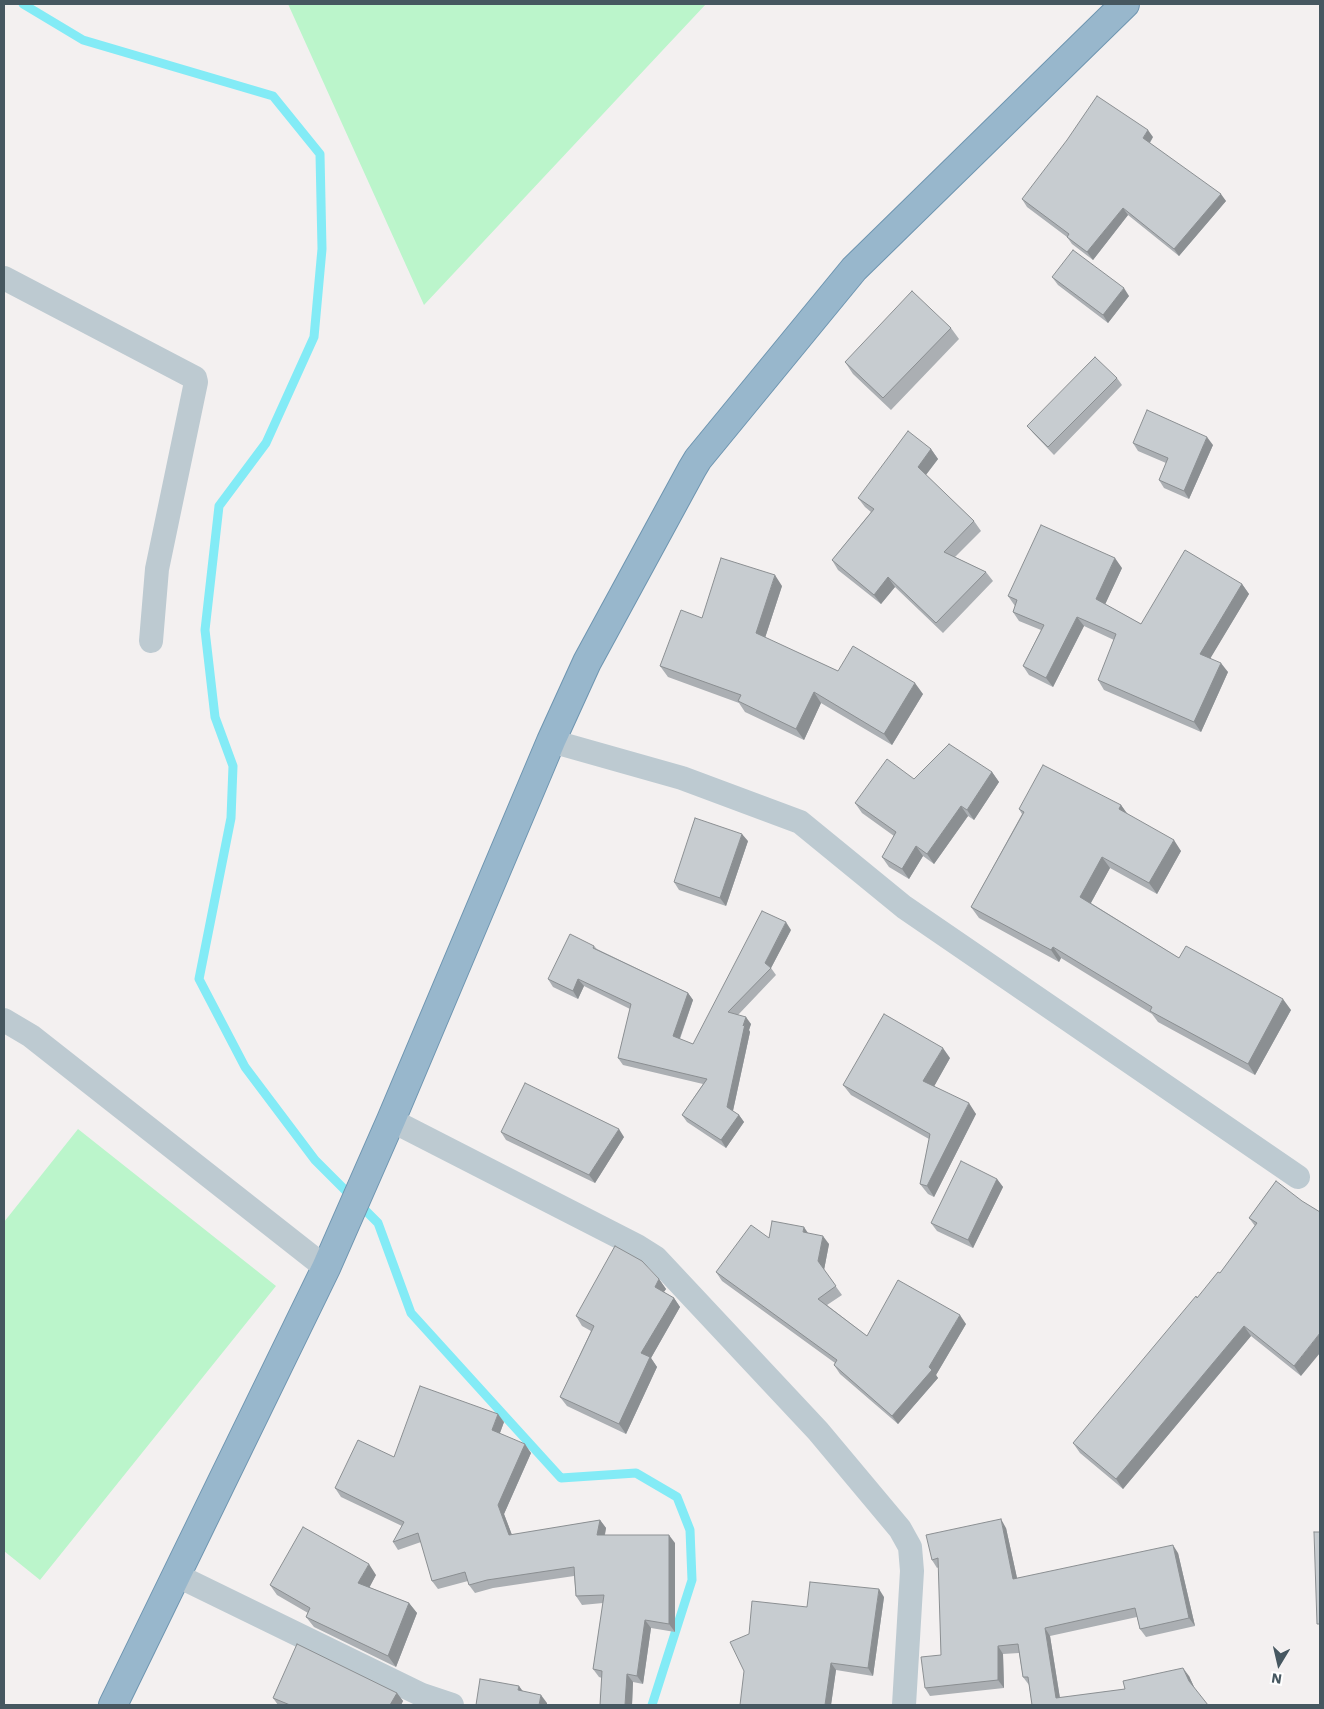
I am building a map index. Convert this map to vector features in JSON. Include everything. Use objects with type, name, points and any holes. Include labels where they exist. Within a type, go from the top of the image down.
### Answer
[{"type":"highway","points":[[113,1705],[338,1242],[551,741],[587,662],[698,459],[854,268],[1125,4]]},
{"type":"street","points":[[4,278],[195,378],[196,382],[158,569],[151,641]]},
{"type":"street","points":[[551,741],[682,778],[800,822],[904,907],[1298,1177]]},
{"type":"street","points":[[4,1020],[31,1036],[326,1268]]},
{"type":"street","points":[[391,1120],[637,1246],[656,1258],[818,1431],[900,1529],[910,1546],[912,1571],[904,1705]]},
{"type":"street","points":[[176,1575],[422,1695],[452,1705]]},
{"type":"green space","points":[[288,4],[706,4],[424,305]]},
{"type":"green space","points":[[78,1129],[276,1286],[40,1580],[4,1551],[4,1222]]},
{"type":"building","points":[[1097,96],[1148,130],[1143,138],[1221,194],[1174,249],[1123,208],[1087,252],[1067,237],[1069,234],[1022,199],[1067,140]]},
{"type":"building","points":[[1073,250],[1124,288],[1103,315],[1052,277]]},
{"type":"building","points":[[912,291],[951,328],[883,398],[845,362]]},
{"type":"building","points":[[1095,357],[1117,378],[1048,447],[1027,426]]},
{"type":"building","points":[[1147,410],[1207,437],[1184,491],[1159,480],[1168,458],[1133,443]]},
{"type":"building","points":[[908,431],[931,449],[918,467],[974,521],[944,552],[986,572],[936,623],[888,577],[874,595],[832,560],[874,509],[858,498]]},
{"type":"building","points":[[1041,525],[1115,558],[1096,599],[1141,624],[1185,550],[1242,584],[1200,654],[1221,663],[1194,722],[1098,680],[1116,634],[1077,617],[1046,678],[1023,666],[1044,625],[1013,612],[1017,600],[1008,596]]},
{"type":"building","points":[[721,558],[775,575],[756,633],[838,671],[853,646],[915,683],[884,734],[814,692],[796,729],[738,701],[741,695],[660,666],[681,610],[702,618]]},
{"type":"building","points":[[949,744],[992,772],[967,810],[961,806],[927,854],[916,846],[902,869],[882,857],[896,832],[855,803],[887,759],[914,779]]},
{"type":"building","points":[[1043,765],[1121,805],[1119,809],[1174,840],[1149,883],[1102,857],[1080,897],[1179,958],[1186,946],[1283,999],[1248,1064],[1150,1011],[1152,1007],[1053,947],[1051,950],[971,907],[1024,812],[1019,809]]},
{"type":"building","points":[[695,818],[742,834],[720,898],[674,882]]},
{"type":"building","points":[[762,911],[786,922],[765,963],[771,968],[728,1012],[746,1017],[727,1107],[739,1115],[721,1140],[682,1115],[707,1079],[618,1058],[631,1004],[578,979],[573,991],[548,979],[570,934],[594,946],[593,948],[688,993],[673,1036],[693,1044]]},
{"type":"building","points":[[884,1014],[943,1048],[923,1081],[969,1103],[927,1186],[920,1184],[930,1134],[843,1085]]},
{"type":"building","points":[[525,1083],[619,1129],[589,1175],[501,1132]]},
{"type":"building","points":[[961,1161],[997,1179],[968,1240],[931,1223]]},
{"type":"building","points":[[1276,1181],[1320,1212],[1320,1333],[1294,1366],[1244,1326],[1116,1479],[1073,1443],[1196,1296],[1197,1298],[1218,1272],[1220,1273],[1257,1223],[1249,1218]]},
{"type":"building","points":[[772,1221],[804,1227],[803,1232],[823,1236],[818,1261],[836,1286],[818,1299],[867,1336],[898,1280],[960,1315],[929,1367],[932,1370],[892,1416],[834,1365],[837,1360],[716,1272],[751,1225],[769,1238]]},
{"type":"building","points":[[615,1246],[642,1261],[659,1279],[655,1287],[674,1298],[641,1353],[650,1357],[619,1424],[560,1397],[594,1326],[576,1316]]},
{"type":"building","points":[[420,1386],[498,1414],[492,1430],[525,1444],[498,1505],[509,1535],[600,1520],[597,1535],[669,1535],[669,1624],[645,1620],[637,1676],[627,1674],[625,1705],[600,1705],[602,1671],[593,1669],[604,1595],[576,1596],[574,1567],[487,1580],[469,1585],[465,1572],[432,1581],[418,1533],[393,1542],[404,1522],[335,1488],[358,1440],[394,1457]]},
{"type":"building","points":[[1001,1519],[1013,1579],[1173,1545],[1189,1618],[1140,1629],[1135,1608],[1045,1628],[1056,1698],[1125,1689],[1123,1681],[1183,1668],[1189,1681],[1208,1705],[1032,1705],[1028,1677],[1023,1677],[1018,1644],[998,1646],[998,1680],[925,1688],[921,1657],[941,1655],[938,1558],[932,1560],[926,1535]]},
{"type":"building","points":[[303,1527],[369,1564],[358,1583],[409,1603],[388,1656],[306,1617],[310,1608],[270,1585]]},
{"type":"building","points":[[1314,1532],[1320,1532],[1320,1624],[1317,1624]]},
{"type":"building","points":[[810,1582],[879,1589],[868,1668],[831,1663],[825,1705],[740,1705],[744,1671],[730,1642],[749,1634],[752,1601],[807,1607]]},
{"type":"building","points":[[297,1644],[397,1693],[390,1705],[290,1705],[273,1698]]},
{"type":"building","points":[[480,1679],[519,1686],[518,1690],[541,1695],[539,1705],[476,1705]]},
{"type":"waterway","points":[[23,4],[83,40],[273,96],[320,154],[322,249],[314,337],[266,443],[219,506],[205,630],[215,717],[233,766],[231,818],[199,979],[245,1067],[315,1160],[378,1223],[411,1313],[561,1478],[636,1473],[677,1497],[690,1530],[692,1580],[652,1705]]}]
